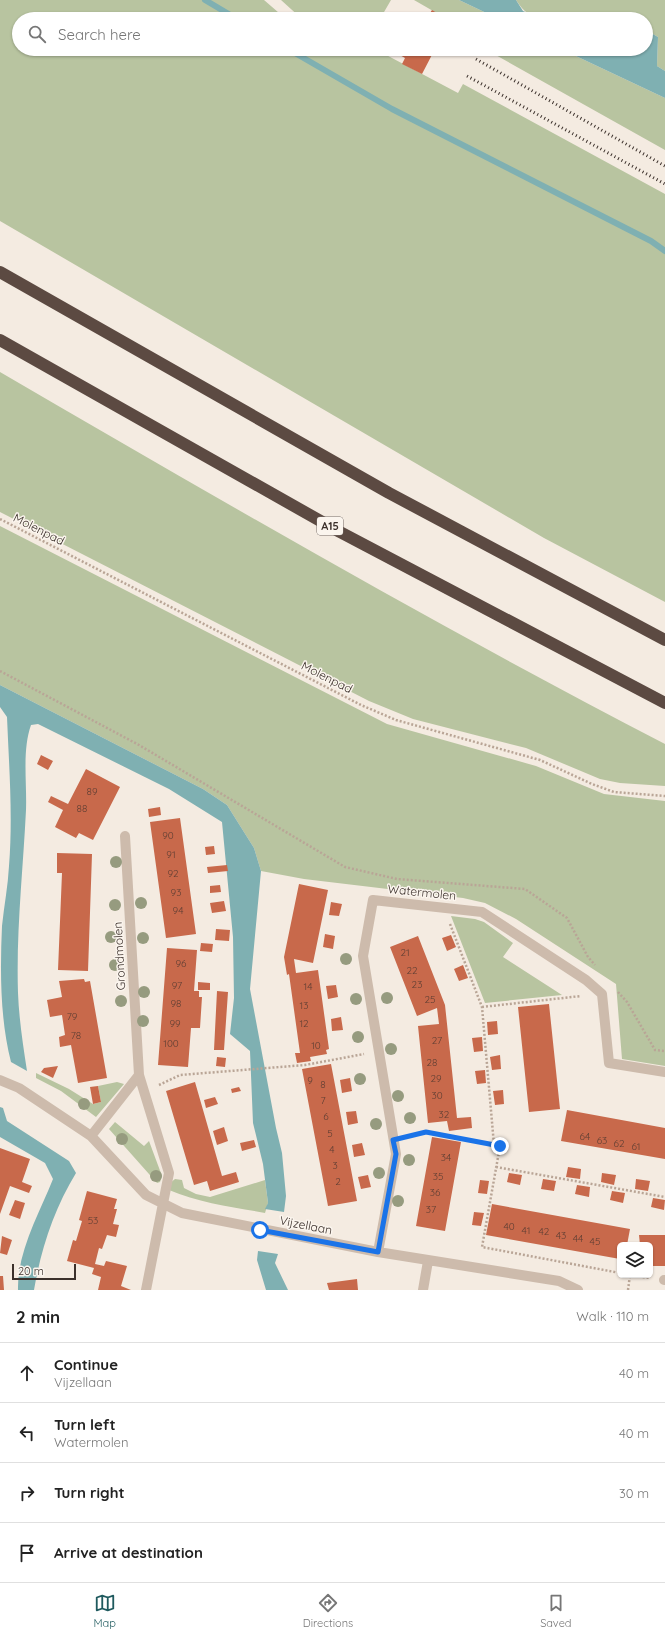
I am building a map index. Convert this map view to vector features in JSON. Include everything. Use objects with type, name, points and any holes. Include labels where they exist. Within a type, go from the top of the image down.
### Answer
[{"type":"highway","points":[[0,272],[389,493],[665,640]]},
{"type":"highway","name":"A15","points":[[0,340],[340,532],[665,703]]},
{"type":"street","name":"Grondmolen","points":[[125,836],[139,1075],[169,1173],[164,1206],[146,1290]]},
{"type":"street","name":"Watermolen","points":[[378,1252],[396,1154],[377,1051],[363,956],[373,900],[482,912],[586,980],[602,994]]},
{"type":"street","points":[[602,994],[609,1063],[665,1072]]},
{"type":"street","points":[[91,1136],[139,1075]]},
{"type":"street","name":"Vijzellaan","points":[[0,1080],[19,1088],[91,1136],[146,1195],[164,1206],[189,1215],[260,1230],[428,1261],[559,1282],[578,1290]]},
{"type":"street","points":[[423,1290],[428,1261]]},
{"type":"path","name":"Molenpad","points":[[0,519],[361,705],[396,720],[540,760],[592,784],[614,792],[665,796]]},
{"type":"path","points":[[0,671],[139,745],[345,867],[397,879],[525,888],[567,918],[588,957],[598,968]]},
{"type":"path","points":[[443,908],[482,1007],[494,1145]]},
{"type":"path","points":[[618,991],[628,1002],[655,1050],[665,1051]]},
{"type":"path","points":[[482,1007],[602,994]]},
{"type":"path","points":[[144,1092],[180,1075],[305,1066],[377,1051]]},
{"type":"path","points":[[393,1140],[426,1132],[500,1146],[482,1247],[617,1272]]},
{"type":"path","points":[[496,1167],[665,1197]]},
{"type":"path","points":[[628,1290],[630,1278]]},
{"type":"path","points":[[651,1278],[665,1280]]},
{"type":"green space","points":[[0,0],[264,0],[278,12],[12,12],[12,56],[388,56],[458,93],[463,84],[665,194],[665,602],[544,538],[0,221]]},
{"type":"green space","points":[[281,0],[391,0],[384,12],[294,12]]},
{"type":"green space","points":[[414,0],[459,0],[484,12],[435,12]]},
{"type":"green space","points":[[516,0],[665,0],[665,71],[657,66],[658,37],[653,34],[653,12],[527,12]]},
{"type":"green space","points":[[497,56],[576,56],[665,98],[665,150]]},
{"type":"green space","points":[[0,372],[413,609],[665,744],[665,786],[620,783],[600,779],[526,748],[413,719],[369,701],[0,512]]},
{"type":"green space","points":[[0,526],[387,724],[536,766],[604,794],[665,801],[665,1066],[622,1059],[616,984],[516,919],[485,903],[463,898],[304,879],[261,871],[254,848],[227,805],[203,789],[0,685]]},
{"type":"green space","points":[[451,916],[475,919],[484,922],[513,943],[503,957],[562,995],[485,1003]]},
{"type":"green space","points":[[36,1073],[69,1089],[93,1104],[101,1102],[98,1086],[117,1082],[124,1084],[96,1117],[61,1091],[36,1078]]},
{"type":"green space","points":[[115,1122],[144,1146],[149,1141],[162,1176],[160,1182],[157,1183],[109,1129]]},
{"type":"green space","points":[[175,1179],[182,1180],[184,1188],[196,1194],[210,1197],[265,1180],[268,1203],[265,1213],[216,1204],[169,1190],[169,1184]]},
{"type":"water","points":[[459,0],[516,0],[525,12],[484,12]]},
{"type":"water","points":[[653,34],[658,37],[657,66],[665,71],[665,98],[576,56],[653,56]]},
{"type":"water","points":[[0,685],[203,789],[227,805],[254,848],[261,871],[250,989],[282,1153],[286,1196],[284,1212],[265,1209],[268,1203],[263,1164],[253,1123],[250,1051],[230,1034],[234,998],[233,937],[222,822],[169,789],[38,724],[31,725],[28,735],[26,756],[26,810],[18,947],[21,1032],[27,1071],[11,1062],[7,1046],[3,1012],[1,977],[2,926],[8,874],[11,810],[7,717],[0,707]]},
{"type":"water","points":[[0,1107],[3,1108],[7,1121],[69,1161],[76,1173],[61,1201],[49,1230],[40,1259],[34,1290],[18,1290],[21,1262],[30,1233],[53,1179],[45,1163],[0,1137]]},
{"type":"water","points":[[258,1251],[278,1254],[275,1263],[288,1290],[266,1290],[257,1260]]},
{"type":"building","points":[[402,56],[431,56],[422,74],[402,64],[405,58]]},
{"type":"building","points":[[41,755],[53,761],[48,770],[37,764]]},
{"type":"building","points":[[86,769],[120,787],[93,840],[79,833],[76,838],[55,827],[63,810],[48,802],[51,796],[68,804]]},
{"type":"building","points":[[160,807],[161,815],[149,817],[148,809]]},
{"type":"building","points":[[180,818],[196,934],[166,938],[150,822]]},
{"type":"building","points":[[214,846],[215,854],[206,855],[205,847]]},
{"type":"building","points":[[57,853],[92,854],[88,971],[58,970],[62,873],[57,873]]},
{"type":"building","points":[[227,865],[228,871],[208,873],[207,867]]},
{"type":"building","points":[[299,884],[328,890],[313,963],[294,959],[296,973],[318,970],[329,1049],[326,1050],[327,1054],[310,1057],[311,1061],[297,1063],[295,1053],[300,1053],[289,974],[287,975],[284,957]]},
{"type":"building","points":[[220,885],[221,892],[210,893],[210,886]]},
{"type":"building","points":[[224,901],[226,911],[212,913],[210,903]]},
{"type":"building","points":[[331,902],[342,904],[339,916],[329,915]]},
{"type":"building","points":[[216,929],[230,930],[229,941],[215,940]]},
{"type":"building","points":[[325,934],[335,936],[333,949],[323,947]]},
{"type":"building","points":[[451,935],[456,947],[447,951],[442,938]]},
{"type":"building","points":[[418,936],[445,1005],[457,1118],[471,1117],[472,1128],[449,1131],[447,1121],[428,1123],[418,1026],[439,1024],[437,1008],[417,1016],[390,947]]},
{"type":"building","points":[[201,943],[213,944],[212,952],[200,951]]},
{"type":"building","points":[[167,948],[197,950],[194,991],[199,991],[199,997],[202,997],[200,1028],[191,1028],[188,1067],[158,1065]]},
{"type":"building","points":[[463,965],[468,978],[459,981],[454,969]]},
{"type":"building","points":[[84,979],[85,982],[90,981],[107,1078],[78,1083],[71,1045],[60,1047],[59,1037],[65,1035],[62,1015],[50,1017],[47,1000],[62,997],[59,981]]},
{"type":"building","points":[[198,982],[210,983],[210,990],[198,990]]},
{"type":"building","points":[[336,985],[338,997],[328,999],[326,986]]},
{"type":"building","points":[[217,991],[228,992],[224,1050],[214,1050]]},
{"type":"building","points":[[549,1004],[560,1109],[529,1112],[518,1007]]},
{"type":"building","points":[[341,1017],[343,1030],[332,1031],[331,1019]]},
{"type":"building","points":[[497,1021],[498,1034],[488,1035],[487,1022]]},
{"type":"building","points":[[482,1037],[483,1051],[474,1052],[472,1038]]},
{"type":"building","points":[[500,1055],[501,1069],[492,1070],[490,1057]]},
{"type":"building","points":[[217,1057],[226,1058],[225,1067],[216,1066]]},
{"type":"building","points":[[331,1064],[357,1201],[328,1206],[302,1069]]},
{"type":"building","points":[[58,1066],[53,1078],[41,1072],[44,1068]]},
{"type":"building","points":[[485,1070],[486,1083],[477,1084],[475,1071]]},
{"type":"building","points":[[350,1078],[352,1091],[342,1093],[340,1080]]},
{"type":"building","points":[[195,1082],[222,1176],[236,1172],[239,1182],[210,1191],[207,1181],[194,1185],[166,1091]]},
{"type":"building","points":[[98,1086],[101,1102],[93,1104],[90,1087]]},
{"type":"building","points":[[239,1087],[241,1091],[232,1093],[231,1089]]},
{"type":"building","points":[[503,1090],[504,1104],[495,1105],[493,1091]]},
{"type":"building","points":[[215,1097],[218,1104],[206,1108],[204,1100]]},
{"type":"building","points":[[567,1110],[665,1128],[665,1159],[561,1141]]},
{"type":"building","points":[[356,1111],[358,1123],[348,1125],[346,1112]]},
{"type":"building","points":[[224,1127],[228,1141],[217,1145],[213,1131]]},
{"type":"building","points":[[432,1137],[461,1142],[445,1231],[416,1226]]},
{"type":"building","points":[[254,1140],[256,1147],[242,1151],[240,1143]]},
{"type":"building","points":[[362,1143],[365,1155],[354,1157],[352,1145]]},
{"type":"building","points":[[0,1148],[30,1159],[22,1182],[32,1186],[29,1193],[10,1186],[0,1214]]},
{"type":"building","points":[[568,1167],[581,1169],[580,1179],[566,1177]]},
{"type":"building","points":[[509,1173],[522,1175],[520,1185],[507,1182]]},
{"type":"building","points":[[602,1173],[616,1175],[614,1185],[601,1182]]},
{"type":"building","points":[[368,1175],[371,1187],[361,1189],[358,1177]]},
{"type":"building","points":[[543,1179],[556,1181],[554,1191],[541,1189]]},
{"type":"building","points":[[636,1179],[650,1181],[648,1191],[635,1189]]},
{"type":"building","points":[[480,1180],[489,1181],[487,1194],[478,1193]]},
{"type":"building","points":[[577,1185],[590,1187],[589,1197],[575,1194]]},
{"type":"building","points":[[87,1191],[117,1199],[114,1209],[117,1209],[113,1224],[119,1225],[116,1237],[107,1235],[102,1249],[99,1248],[95,1264],[104,1266],[106,1261],[127,1266],[121,1286],[131,1290],[98,1290],[101,1277],[92,1274],[94,1268],[67,1261],[73,1240],[76,1241],[82,1221],[79,1220]]},
{"type":"building","points":[[612,1191],[625,1193],[623,1203],[610,1200]]},
{"type":"building","points":[[653,1198],[665,1200],[664,1210],[651,1207]]},
{"type":"building","points":[[15,1200],[25,1203],[20,1219],[9,1215]]},
{"type":"building","points":[[492,1204],[630,1229],[628,1242],[617,1242],[617,1258],[486,1235]]},
{"type":"building","points":[[474,1212],[484,1213],[481,1226],[472,1225]]},
{"type":"building","points":[[639,1235],[665,1235],[665,1266],[653,1266],[653,1242],[640,1242]]},
{"type":"building","points":[[2,1236],[12,1240],[7,1255],[0,1253]]},
{"type":"building","points":[[0,1276],[3,1276],[4,1290],[0,1290]]},
{"type":"building","points":[[357,1279],[358,1290],[329,1290],[327,1283]]},
{"type":"waterway","points":[[205,0],[225,12]]},
{"type":"waterway","points":[[300,56],[392,109],[651,241],[665,251]]},
{"type":"railway","points":[[476,59],[665,166]]},
{"type":"railway","points":[[467,76],[665,184]]},
{"type":"route","points":[[260,1230],[378,1252],[396,1154],[393,1140],[426,1132],[500,1146]]}]
